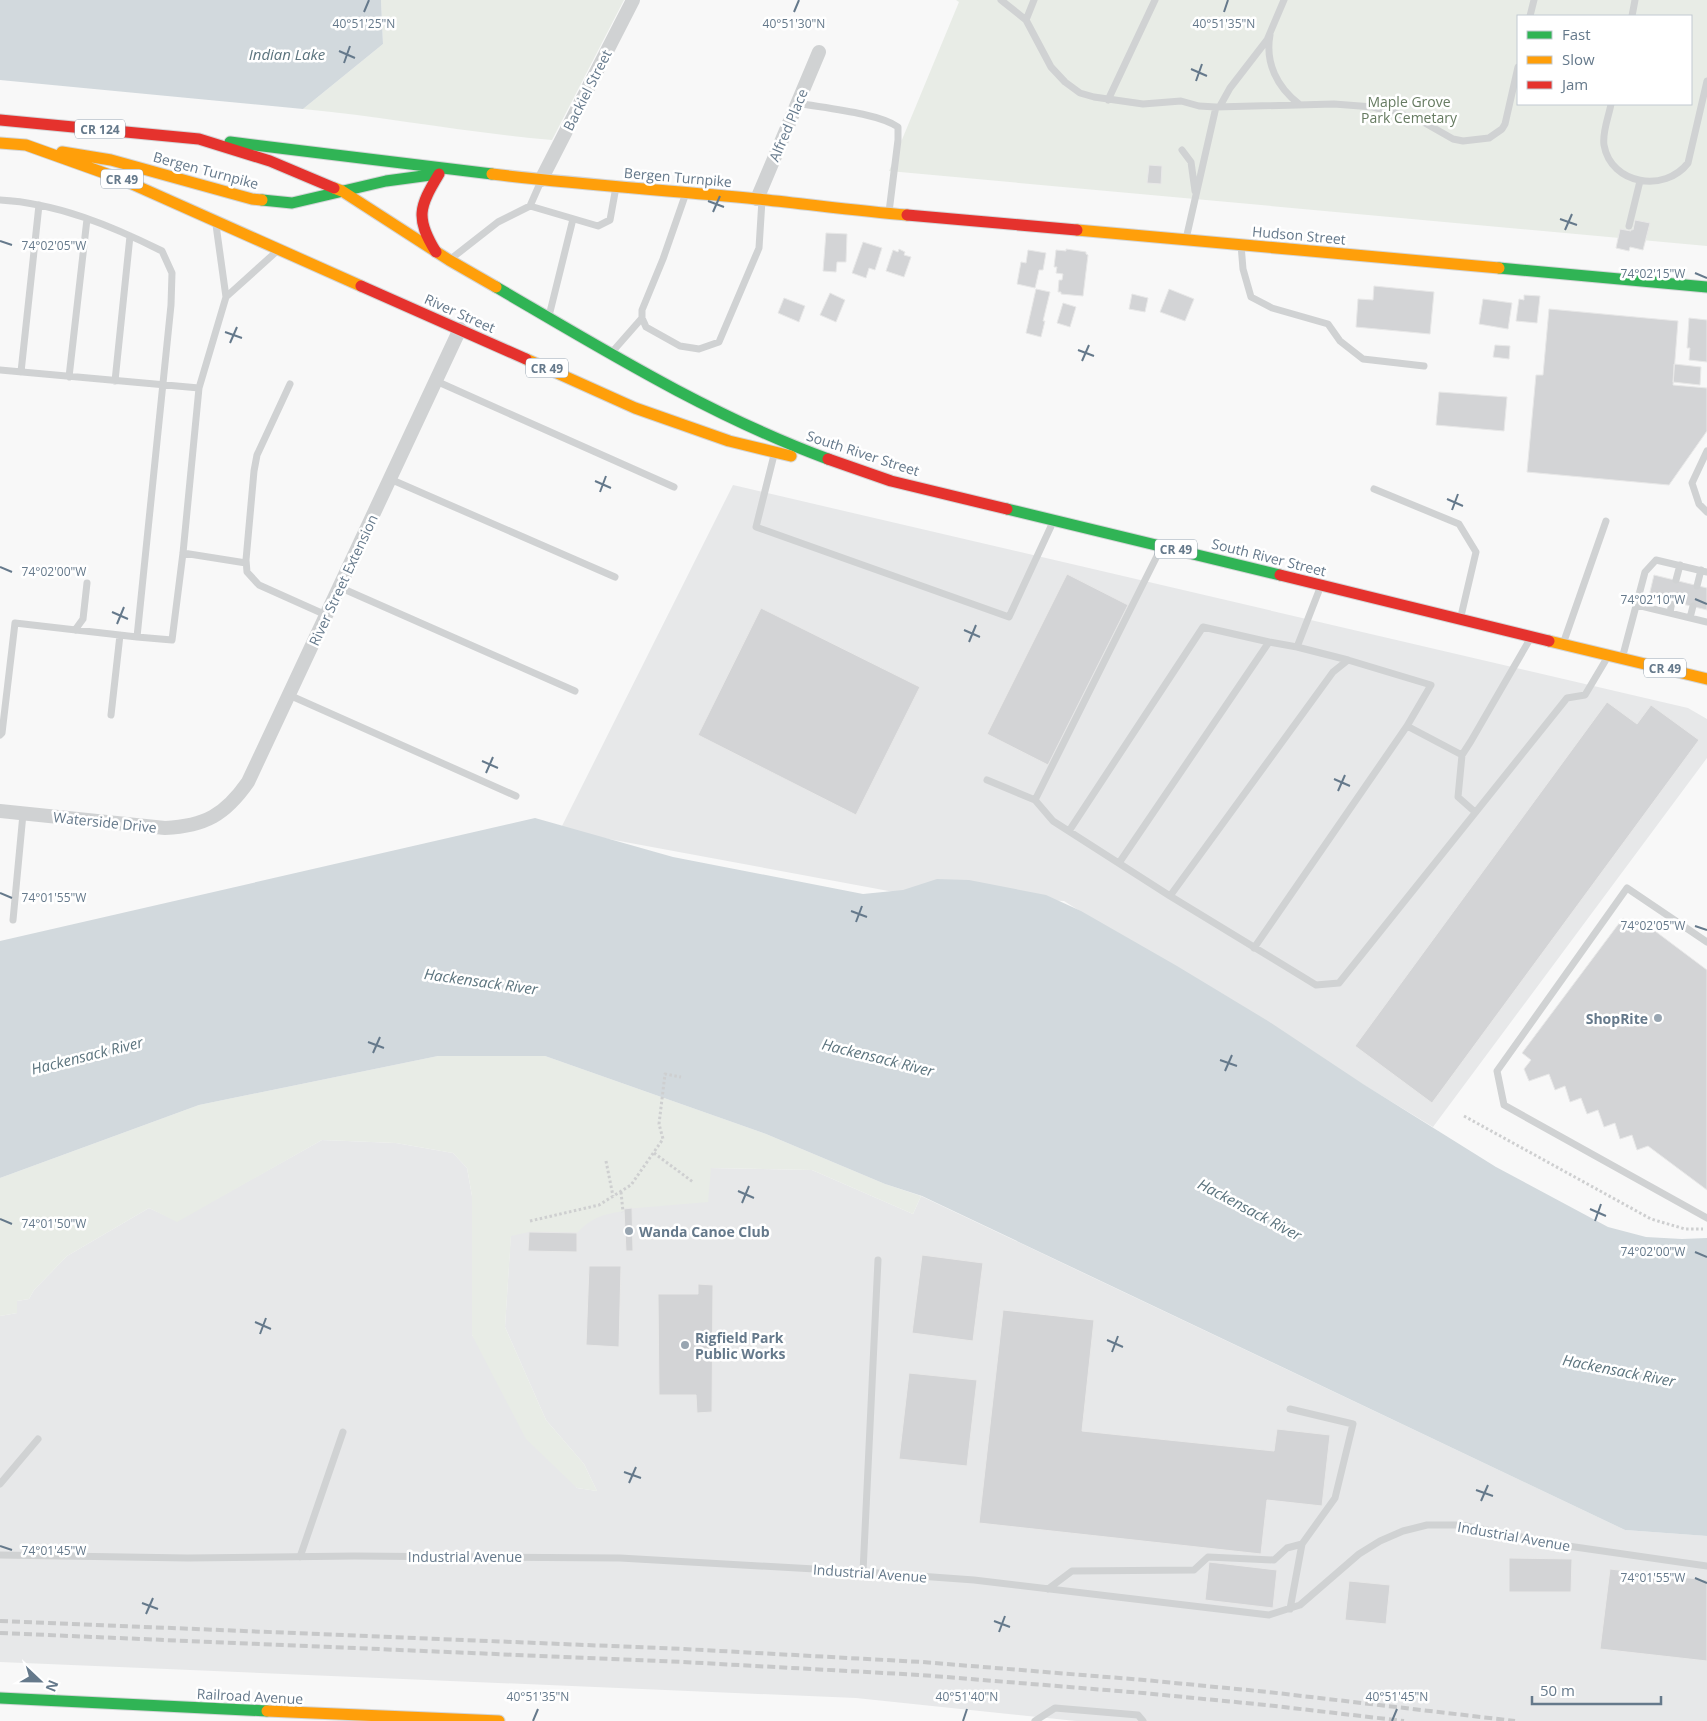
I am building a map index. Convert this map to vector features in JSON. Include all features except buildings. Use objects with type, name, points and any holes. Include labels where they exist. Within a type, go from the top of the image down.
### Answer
[{"type":"main road","name":"Bergen Turnpike","points":[[0,120],[199,139],[541,180],[759,199],[888,213]]},
{"type":"main road","name":"CR 49","points":[[199,139],[270,161],[342,191],[449,260],[611,354]]},
{"type":"main road","name":"Bergen Turnpike","points":[[0,143],[26,145],[112,160],[252,199],[292,203],[386,181],[464,171]]},
{"type":"main road","name":"River Street","points":[[26,145],[121,179],[635,408],[729,441],[891,481]]},
{"type":"main road","points":[[436,252],[425,235],[420,213],[427,194],[439,174]]},
{"type":"main road","name":"Hudson Street","points":[[888,213],[1707,287]]},
{"type":"main road","name":"South River Street","points":[[611,354],[697,401],[769,436],[891,481],[1707,679]]},
{"type":"main road","name":"Railroad Avenue","points":[[0,1698],[282,1717],[500,1721]]},
{"type":"street","name":"Backiel Street","points":[[541,180],[633,0]]},
{"type":"street","name":"Alfred Place","points":[[759,199],[819,52]]},
{"type":"street","name":"River Street Extension","points":[[209,819],[224,810],[236,799],[248,782],[460,329]]},
{"type":"street","name":"Waterside Drive","points":[[0,812],[165,828],[184,827],[209,819]]},
{"type":"lane","points":[[1001,0],[1026,20],[1051,67],[1065,82],[1087,96],[1108,100],[1143,104],[1180,101],[1199,106],[1218,107],[1334,104],[1373,107],[1418,119],[1458,141],[1477,140],[1489,138],[1502,129],[1505,124],[1517,71]]},
{"type":"lane","points":[[1026,20],[1034,0]]},
{"type":"lane","points":[[1108,100],[1155,0]]},
{"type":"lane","points":[[1186,240],[1218,107],[1230,88],[1260,50],[1284,0]]},
{"type":"lane","points":[[1530,15],[1534,0]]},
{"type":"lane","points":[[1632,15],[1635,0]]},
{"type":"lane","points":[[1271,30],[1269,42],[1270,64],[1285,93],[1299,105]]},
{"type":"lane","points":[[1612,105],[1604,137],[1604,147],[1614,168],[1628,177],[1640,181],[1660,181],[1683,170],[1688,163],[1707,81]]},
{"type":"lane","points":[[798,103],[868,116],[890,122],[898,127],[898,140],[888,213]]},
{"type":"lane","points":[[1182,150],[1191,162],[1196,196]]},
{"type":"lane","points":[[449,260],[498,222],[530,206],[541,180]]},
{"type":"lane","points":[[1629,226],[1640,181]]},
{"type":"lane","points":[[530,206],[598,226],[610,220],[616,187]]},
{"type":"lane","points":[[686,193],[663,259],[642,310],[642,318],[646,327],[680,346],[699,349],[719,342],[759,248],[759,199]]},
{"type":"lane","points":[[0,200],[20,201],[68,212],[130,236],[162,251],[172,273],[171,305],[137,637]]},
{"type":"lane","points":[[21,372],[39,205]]},
{"type":"lane","points":[[69,377],[86,219]]},
{"type":"lane","points":[[548,318],[573,219]]},
{"type":"lane","points":[[0,735],[2,733],[15,623],[172,640],[200,388],[226,297],[215,222]]},
{"type":"lane","points":[[115,381],[130,236]]},
{"type":"lane","points":[[1241,245],[1243,269],[1251,296],[1272,308],[1328,324],[1340,341],[1363,358],[1424,366]]},
{"type":"lane","points":[[226,297],[279,250]]},
{"type":"lane","points":[[611,354],[642,318]]},
{"type":"lane","points":[[0,370],[200,388]]},
{"type":"lane","points":[[436,381],[674,488]]},
{"type":"lane","points":[[290,384],[257,455],[246,563],[247,572],[258,584],[326,615]]},
{"type":"lane","points":[[774,452],[756,527],[1009,617],[1054,520]]},
{"type":"lane","points":[[1707,452],[1692,483],[1699,504],[1707,512]]},
{"type":"lane","points":[[390,479],[615,577]]},
{"type":"lane","points":[[1374,489],[1459,524],[1476,552],[1460,619]]},
{"type":"lane","points":[[1563,644],[1606,521]]},
{"type":"lane","points":[[1035,800],[1162,546]]},
{"type":"lane","points":[[183,553],[246,563]]},
{"type":"lane","points":[[1623,658],[1645,572],[1656,560],[1704,571],[1697,586]]},
{"type":"lane","points":[[1676,580],[1680,565]]},
{"type":"lane","points":[[75,630],[83,619],[87,583]]},
{"type":"lane","points":[[1297,647],[1321,585]]},
{"type":"lane","points":[[340,587],[575,691]]},
{"type":"lane","points":[[1670,613],[1672,601]]},
{"type":"lane","points":[[1637,605],[1707,622]]},
{"type":"lane","points":[[1690,618],[1693,606]]},
{"type":"lane","points":[[1069,832],[1203,627],[1297,647],[1431,685],[1407,726],[1254,948]]},
{"type":"lane","points":[[111,715],[120,635]]},
{"type":"lane","points":[[1475,812],[1458,797],[1462,755],[1531,636]]},
{"type":"lane","points":[[1119,864],[1269,642]]},
{"type":"lane","points":[[987,780],[1035,800],[1053,821],[1069,832],[1316,985],[1339,983],[1567,698],[1585,695],[1609,655]]},
{"type":"lane","points":[[1170,896],[1333,672],[1348,660]]},
{"type":"lane","points":[[289,695],[516,796]]},
{"type":"lane","points":[[1407,726],[1462,755]]},
{"type":"lane","points":[[13,920],[23,814]]},
{"type":"lane","points":[[1707,942],[1627,888],[1498,1071],[1504,1105],[1707,1218]]},
{"type":"lane","points":[[863,1572],[878,1260]]},
{"type":"lane","points":[[1290,1409],[1353,1424],[1335,1498],[1302,1544],[1290,1608]]},
{"type":"lane","points":[[300,1557],[343,1432]]},
{"type":"lane","points":[[0,1484],[38,1439]]},
{"type":"lane","name":"Industrial Avenue","points":[[0,1555],[188,1558],[459,1556],[620,1558],[974,1580],[1270,1615],[1300,1605],[1359,1554],[1380,1541],[1403,1531],[1427,1526],[1461,1525],[1568,1546],[1707,1566]]},
{"type":"lane","points":[[1048,1588],[1072,1570],[1194,1570],[1208,1557],[1274,1560],[1287,1548],[1302,1544]]},
{"type":"lane","points":[[1035,1721],[1055,1708],[1138,1715],[1143,1721]]},
{"type":"path","points":[[530,1221],[599,1204],[632,1185],[663,1139],[659,1124],[665,1074],[681,1076]]},
{"type":"path","points":[[1464,1116],[1651,1219],[1685,1229],[1707,1229]]},
{"type":"path","points":[[654,1153],[694,1182]]},
{"type":"path","points":[[606,1162],[613,1196]]},
{"type":"path","points":[[621,1192],[623,1212]]},
{"type":"shaded area","points":[[733,485],[1688,708],[1707,719],[1707,758],[1433,1127],[1249,1015],[1235,1009],[1064,901],[894,892],[560,830]]},
{"type":"shaded area","points":[[322,1140],[396,1143],[453,1153],[467,1168],[472,1196],[472,1335],[577,1488],[597,1491],[584,1464],[546,1420],[505,1327],[513,1200],[710,1168],[812,1170],[913,1214],[921,1196],[1625,1530],[1707,1536],[1707,1721],[1076,1721],[856,1698],[0,1662],[0,1316],[17,1313],[17,1301],[29,1299],[34,1290],[67,1256],[149,1208],[177,1221]]},
{"type":"green space","points":[[381,0],[624,0],[552,140],[303,109],[383,44]]},
{"type":"green space","name":"Maple Grove Park Cemetary","points":[[956,0],[1707,0],[1707,246],[889,171],[959,2]]},
{"type":"green space","points":[[438,1056],[545,1056],[766,1134],[885,1184],[921,1196],[913,1214],[812,1170],[711,1168],[708,1202],[625,1209],[624,1211],[604,1215],[593,1220],[577,1233],[529,1232],[511,1236],[505,1327],[546,1420],[584,1464],[597,1491],[577,1488],[526,1439],[472,1335],[472,1196],[467,1168],[453,1153],[396,1143],[322,1140],[177,1222],[149,1208],[67,1256],[34,1290],[29,1299],[17,1301],[17,1313],[0,1316],[0,1178],[199,1105]]},
{"type":"water","name":"Indian Lake","points":[[0,0],[381,0],[383,44],[303,109],[0,80]]},
{"type":"water","name":"Hackensack River","points":[[535,818],[673,857],[863,894],[903,890],[937,879],[969,880],[1046,895],[1081,911],[1177,966],[1268,1021],[1363,1084],[1496,1167],[1608,1227],[1646,1237],[1707,1238],[1707,1536],[1625,1530],[922,1196],[885,1184],[766,1134],[545,1056],[438,1056],[199,1105],[0,1178],[0,941]]},
{"type":"railway","points":[[0,1621],[684,1649],[922,1662],[1268,1692],[1515,1721]]},
{"type":"railway","points":[[0,1633],[683,1662],[921,1675],[1143,1693],[1404,1721]]},
{"type":"traffic: fast","points":[[230,142],[492,174]]},
{"type":"traffic: fast","points":[[262,200],[292,203],[386,181],[438,174]]},
{"type":"traffic: fast","points":[[1499,268],[1707,287]]},
{"type":"traffic: fast","points":[[496,287],[618,358],[700,402],[742,423],[828,459]]},
{"type":"traffic: fast","points":[[1007,509],[1280,575]]},
{"type":"traffic: fast","points":[[0,1698],[267,1711]]},
{"type":"traffic: slow","points":[[0,143],[26,145],[121,179],[361,286]]},
{"type":"traffic: slow","points":[[62,152],[111,160],[252,199],[262,200]]},
{"type":"traffic: slow","points":[[492,174],[907,215]]},
{"type":"traffic: slow","points":[[334,188],[342,191],[449,260],[496,287]]},
{"type":"traffic: slow","points":[[1077,230],[1499,268]]},
{"type":"traffic: slow","points":[[526,359],[635,408],[729,441],[791,456]]},
{"type":"traffic: slow","points":[[1549,641],[1707,679]]},
{"type":"traffic: slow","points":[[267,1711],[499,1721]]},
{"type":"traffic: jam","points":[[0,120],[199,139],[270,161],[334,188]]},
{"type":"traffic: jam","points":[[436,252],[425,230],[422,213],[427,195],[439,174]]},
{"type":"traffic: jam","points":[[907,215],[1077,230]]},
{"type":"traffic: jam","points":[[361,286],[526,359]]},
{"type":"traffic: jam","points":[[828,459],[891,481],[1007,509]]},
{"type":"traffic: jam","points":[[1280,575],[1549,641]]},
{"type":"place","name":"ShopRite","points":[[1658,1018]]},
{"type":"place","name":"Wanda Canoe Club","points":[[629,1231]]},
{"type":"place","name":"Rigfield Park Public Works","points":[[685,1345]]}]
